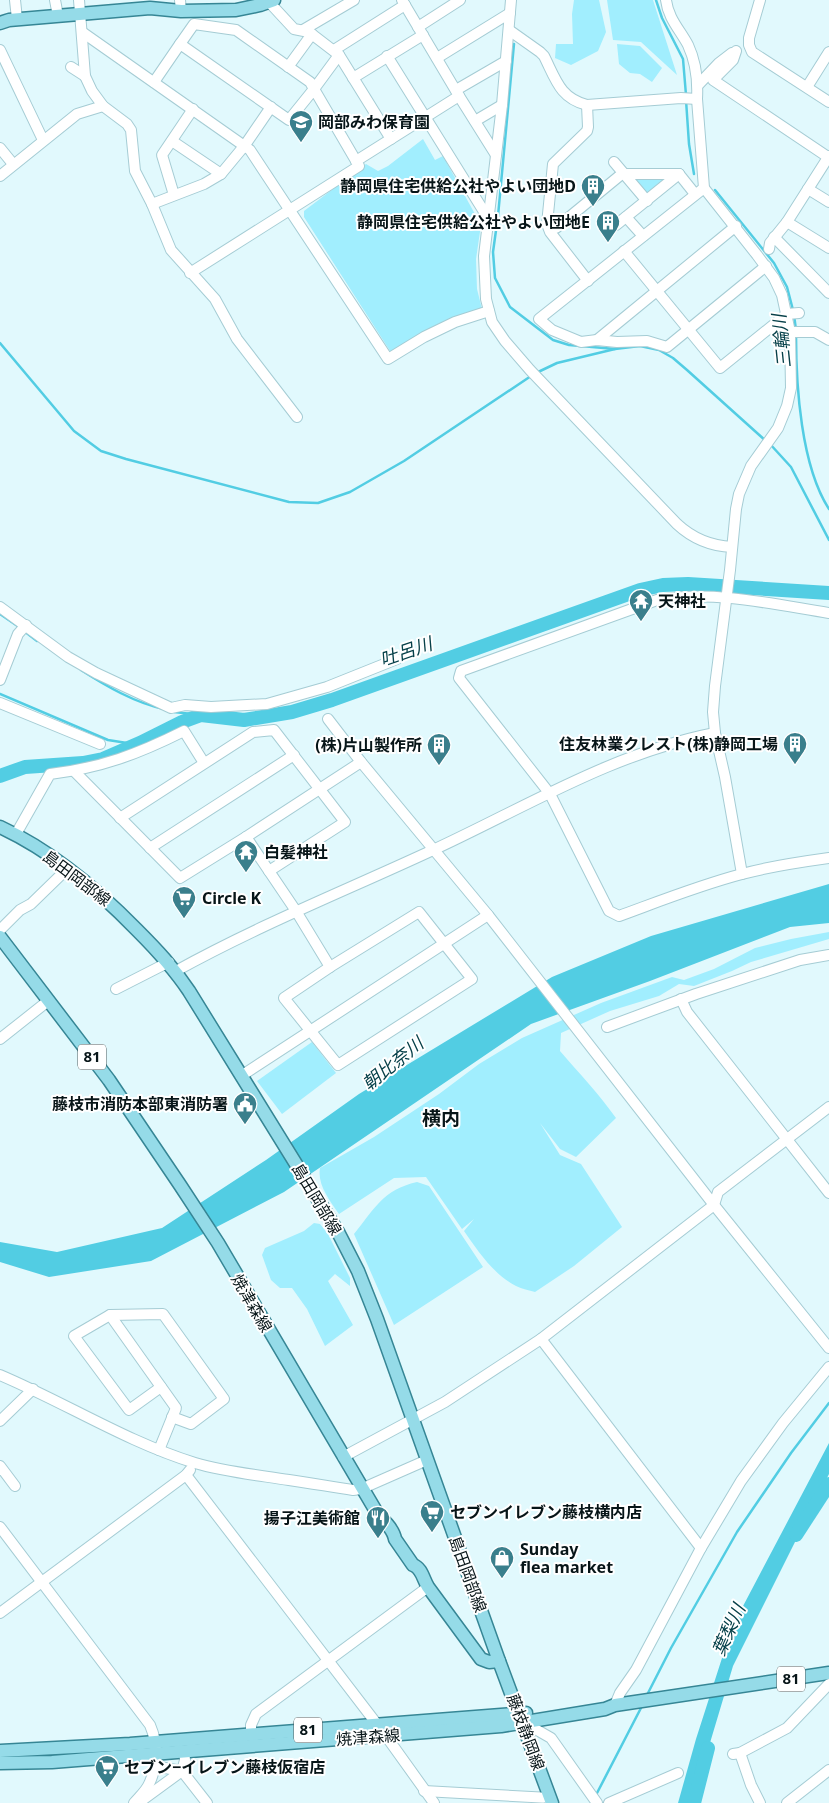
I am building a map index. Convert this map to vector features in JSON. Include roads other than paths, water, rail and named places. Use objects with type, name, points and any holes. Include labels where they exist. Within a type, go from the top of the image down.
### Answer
[{"type":"main road","points":[[0,23],[16,19],[80,14],[150,4],[236,10],[272,1]]},
{"type":"main road","name":"島田岡部線","points":[[0,827],[16,834],[68,868],[107,898],[172,967],[309,1183],[358,1271],[498,1661]]},
{"type":"main road","name":"焼津森線","points":[[0,937],[110,1080],[218,1243],[361,1489],[380,1518],[384,1520],[395,1535],[395,1539],[413,1565],[417,1566],[423,1574],[428,1586],[480,1659],[489,1662],[498,1661]]},
{"type":"main road","name":"藤枝静岡線","points":[[498,1661],[551,1800]]},
{"type":"main road","name":"焼津森線","points":[[0,1764],[52,1762],[252,1735],[376,1724],[521,1718],[605,1709],[615,1705],[657,1698],[829,1673]]},
{"type":"main road","name":"焼津森線","points":[[0,1751],[156,1747],[184,1751],[501,1726],[521,1718]]},
{"type":"street","points":[[15,0],[16,19]]},
{"type":"street","points":[[55,0],[58,16]]},
{"type":"street","points":[[79,0],[85,76],[92,91],[103,106],[127,124],[131,130],[136,171],[171,250],[214,299],[237,339],[296,417]]},
{"type":"street","points":[[288,67],[308,32],[354,0]]},
{"type":"street","points":[[353,78],[387,56],[460,0]]},
{"type":"street","points":[[511,0],[502,104],[484,256],[486,299],[492,322],[538,379],[684,531],[710,544],[732,547]]},
{"type":"street","points":[[666,0],[672,20],[691,53],[698,85],[697,99],[704,188],[766,266],[782,295],[787,314],[795,332],[790,398],[784,416],[752,466],[739,494],[715,686],[713,712],[715,733],[742,874]]},
{"type":"street","points":[[760,0],[749,44],[752,52],[829,102]]},
{"type":"street","points":[[272,1],[294,29],[308,32],[336,52],[391,139]]},
{"type":"street","points":[[180,44],[289,120],[314,89],[336,52],[404,3],[496,155]]},
{"type":"street","points":[[437,58],[510,12]]},
{"type":"street","points":[[154,82],[194,24],[236,30],[310,82],[359,166],[190,273]]},
{"type":"street","points":[[509,30],[544,56],[563,93],[577,102],[587,105],[681,98],[697,99]]},
{"type":"street","points":[[82,32],[245,145],[388,359],[424,337],[455,322],[489,311]]},
{"type":"street","points":[[698,85],[719,63],[749,44]]},
{"type":"street","points":[[0,50],[4,68],[42,140]]},
{"type":"street","points":[[736,51],[733,60],[713,80],[828,156],[787,222],[770,243],[769,249]]},
{"type":"street","points":[[807,87],[829,52]]},
{"type":"street","points":[[387,56],[488,218]]},
{"type":"street","points":[[356,161],[425,118],[457,93],[506,61]]},
{"type":"street","points":[[71,67],[85,76]]},
{"type":"street","points":[[476,121],[502,104]]},
{"type":"street","points":[[587,105],[587,131],[553,164],[547,224],[550,232],[588,281]]},
{"type":"street","points":[[0,176],[42,140],[77,114],[103,106]]},
{"type":"street","points":[[152,204],[204,184],[221,174],[245,145],[271,107]]},
{"type":"street","points":[[174,196],[162,155],[193,109]]},
{"type":"street","points":[[172,141],[221,174]]},
{"type":"street","points":[[0,148],[13,164]]},
{"type":"street","points":[[614,162],[647,201]]},
{"type":"street","points":[[556,228],[624,173],[679,174]]},
{"type":"street","points":[[679,174],[695,194]]},
{"type":"street","points":[[616,225],[679,174]]},
{"type":"street","points":[[704,188],[539,319],[552,330],[581,342],[597,340],[617,342],[647,341],[667,347],[766,266]]},
{"type":"street","points":[[808,188],[829,202]]},
{"type":"street","points":[[626,217],[643,236]]},
{"type":"street","points":[[787,222],[829,248]]},
{"type":"street","points":[[597,340],[736,226]]},
{"type":"street","points":[[774,237],[829,293]]},
{"type":"street","points":[[624,251],[720,368],[787,314],[799,313]]},
{"type":"street","points":[[795,332],[815,332],[828,338]]},
{"type":"street","points":[[829,613],[727,597],[676,597],[657,600],[461,671],[459,678],[549,792],[609,911],[619,916],[742,874],[829,858]]},
{"type":"street","points":[[0,607],[68,657],[171,708],[185,705],[211,707],[267,704],[327,687],[396,659]]},
{"type":"street","points":[[0,680],[18,634],[26,625]]},
{"type":"street","points":[[0,703],[100,744]]},
{"type":"street","points":[[328,718],[360,762],[488,915],[829,1348]]},
{"type":"street","points":[[120,818],[253,732],[274,730],[345,822],[269,871]]},
{"type":"street","points":[[16,834],[50,774],[114,762],[148,749],[184,731],[204,763]]},
{"type":"street","points":[[116,989],[172,967],[433,850],[549,792],[639,753],[668,743],[715,733]]},
{"type":"street","points":[[150,848],[294,755]]},
{"type":"street","points":[[74,771],[180,878],[360,762]]},
{"type":"street","points":[[246,837],[296,911],[330,967]]},
{"type":"street","points":[[0,930],[20,910],[31,904],[68,868]]},
{"type":"street","points":[[419,912],[444,943],[472,979],[338,1065],[284,998],[419,912]]},
{"type":"street","points":[[241,1076],[488,915]]},
{"type":"street","points":[[607,1027],[681,999],[800,960],[829,955]]},
{"type":"street","points":[[681,999],[687,1012],[829,1193]]},
{"type":"street","points":[[0,1039],[48,1001]]},
{"type":"street","points":[[343,1457],[445,1402],[541,1338],[717,1208],[718,1192],[829,1107]]},
{"type":"street","points":[[161,1387],[129,1410],[74,1336],[110,1315],[163,1314],[224,1399],[190,1424],[172,1417]]},
{"type":"street","points":[[110,1315],[176,1408],[159,1450]]},
{"type":"street","points":[[541,1338],[701,1548]]},
{"type":"street","points":[[615,1705],[620,1693],[636,1670],[701,1548],[741,1481],[783,1423],[829,1367]]},
{"type":"street","points":[[0,1375],[159,1450],[196,1463],[244,1474],[353,1490],[361,1489],[426,1460]]},
{"type":"street","points":[[0,1421],[33,1389]]},
{"type":"street","points":[[0,1613],[186,1475],[196,1463]]},
{"type":"street","points":[[0,1466],[15,1486]]},
{"type":"street","points":[[186,1475],[386,1736],[434,1803]]},
{"type":"street","points":[[0,1527],[150,1725],[156,1747],[154,1766],[149,1785],[136,1803]]},
{"type":"street","points":[[252,1735],[251,1725],[256,1714],[428,1586]]},
{"type":"street","points":[[760,1803],[736,1753],[787,1728],[829,1684]]},
{"type":"street","points":[[521,1718],[551,1738],[597,1803]]},
{"type":"street","points":[[136,1803],[182,1771],[185,1760],[184,1751]]},
{"type":"street","points":[[154,1766],[182,1771],[207,1803]]},
{"type":"street","points":[[787,1803],[829,1770]]},
{"type":"street","points":[[609,1803],[678,1773]]},
{"type":"street","points":[[424,1791],[551,1800]]},
{"type":"waterway","name":"三輪川","points":[[656,0],[662,18],[683,59],[686,95]]},
{"type":"waterway","points":[[514,44],[493,252],[495,278],[510,307],[553,340],[569,345],[615,349],[640,346],[659,350],[673,358],[766,441]]},
{"type":"waterway","name":"三輪川","points":[[686,100],[689,144],[694,174]]},
{"type":"waterway","name":"三輪川","points":[[715,190],[774,263],[787,287],[793,310]]},
{"type":"waterway","name":"三輪川","points":[[794,315],[796,330]]},
{"type":"waterway","name":"三輪川","points":[[796,335],[799,401],[806,448],[812,471],[829,509]]},
{"type":"waterway","points":[[0,343],[74,431],[101,451],[289,502],[318,503],[350,492],[404,461],[531,376]]},
{"type":"waterway","points":[[536,373],[557,363],[615,349]]},
{"type":"waterway","points":[[770,444],[791,467],[829,540]]},
{"type":"waterway","name":"吐呂川","points":[[0,776],[25,767],[83,763],[103,759],[201,715],[244,720],[292,712],[332,700],[640,590],[663,585],[688,584],[829,593]]},
{"type":"waterway","points":[[0,614],[19,627]]},
{"type":"waterway","points":[[24,631],[37,641]]},
{"type":"waterway","points":[[81,670],[132,698],[164,709]]},
{"type":"waterway","points":[[0,694],[108,740],[140,743]]},
{"type":"waterway","points":[[174,712],[201,715]]},
{"type":"waterway","points":[[647,1695],[671,1648],[737,1532],[791,1453],[829,1403]]},
{"type":"waterway","name":"葉梨川","points":[[796,1535],[829,1484]]},
{"type":"waterway","points":[[596,1795],[642,1706]]},
{"type":"waterway","name":"葉梨川","points":[[694,1803],[708,1748]]},
{"type":"place","name":"岡部みわ保育園","points":[[301,143]]},
{"type":"place","name":"静岡県住宅供給公社やよい団地D","points":[[593,207]]},
{"type":"place","name":"静岡県住宅供給公社やよい団地E","points":[[608,243]]},
{"type":"place","name":"天神社","points":[[641,622]]},
{"type":"place","name":"住友林業クレスト(株)静岡工場","points":[[795,765]]},
{"type":"place","name":"(株)片山製作所","points":[[439,766]]},
{"type":"place","name":"白髪神社","points":[[246,873]]},
{"type":"place","name":"Circle K","points":[[184,919]]},
{"type":"place","name":"藤枝市消防本部東消防署","points":[[245,1125]]},
{"type":"place","name":"セブンイレブン藤枝横内店","points":[[432,1533]]},
{"type":"place","name":"揚子江美術館","points":[[378,1539]]},
{"type":"place","name":"Sunday flea market","points":[[502,1579]]},
{"type":"place","name":"セブン−イレブン藤枝仮宿店","points":[[107,1788]]},
{"type":"district","name":"横内","points":[[441,1118]]},
{"type":"water label","name":"朝比奈川","points":[[393,1064]]}]
